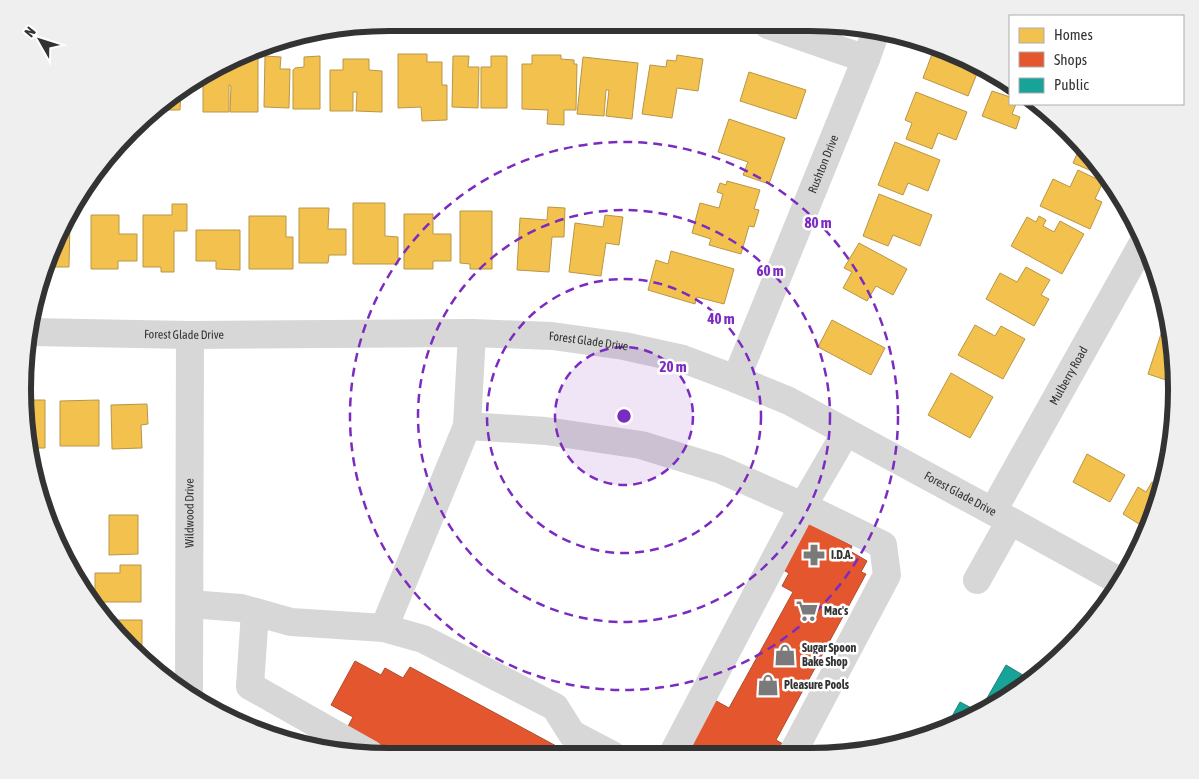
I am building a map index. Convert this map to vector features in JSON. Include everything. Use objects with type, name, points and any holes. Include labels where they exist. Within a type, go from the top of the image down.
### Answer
[{"type":"street","points":[[785,31],[866,59]]},
{"type":"street","name":"Rushton Drive","points":[[736,379],[874,37]]},
{"type":"street","name":"Mulberry Road","points":[[977,580],[1001,516],[1139,250]]},
{"type":"street","name":"Forest Glade Drive","points":[[36,332],[190,335],[472,333],[552,336],[624,346],[683,359],[790,401],[1114,578]]},
{"type":"street","points":[[384,628],[468,426],[472,333]]},
{"type":"street","name":"Wildwood Drive","points":[[189,686],[190,335]]},
{"type":"street","points":[[468,426],[546,431],[641,445],[718,469],[803,506],[883,545],[887,575],[795,748]]},
{"type":"street","points":[[676,748],[803,506],[846,432]]},
{"type":"street","points":[[190,604],[241,608],[291,622],[384,628],[423,639],[555,707],[572,734],[599,748]]},
{"type":"street","points":[[255,612],[250,686],[356,746]]},
{"type":"building: Homes","points":[[932,53],[977,73],[968,96],[923,78]]},
{"type":"building: Homes","points":[[398,54],[427,54],[427,62],[442,62],[442,85],[447,85],[447,120],[422,121],[421,107],[398,108]]},
{"type":"building: Homes","points":[[532,55],[561,55],[561,59],[574,60],[574,64],[577,64],[576,110],[564,110],[564,125],[547,124],[548,110],[522,109],[522,64],[532,64]]},
{"type":"building: Homes","points":[[677,55],[703,59],[698,91],[677,88],[672,118],[642,114],[650,65],[666,67],[667,60],[676,61]]},
{"type":"building: Homes","points":[[265,56],[281,57],[280,69],[290,69],[289,108],[264,107]]},
{"type":"building: Homes","points":[[320,56],[320,109],[293,109],[293,70],[304,67],[304,57]]},
{"type":"building: Homes","points":[[453,56],[469,56],[468,67],[479,67],[478,108],[452,107]]},
{"type":"building: Homes","points":[[491,56],[507,56],[507,108],[481,108],[481,67],[491,67]]},
{"type":"building: Homes","points":[[258,57],[258,112],[230,112],[231,86],[229,85],[229,112],[203,112],[203,84],[231,68]]},
{"type":"building: Homes","points":[[583,57],[638,63],[632,119],[606,116],[609,90],[606,90],[604,116],[577,114]]},
{"type":"building: Homes","points":[[343,59],[369,59],[369,70],[382,71],[382,112],[356,111],[357,92],[353,92],[353,111],[330,111],[330,70],[343,70]]},
{"type":"building: Homes","points":[[749,72],[806,90],[796,119],[740,101]]},
{"type":"building: Homes","points":[[992,91],[1009,97],[1009,105],[1016,105],[1012,114],[1020,117],[1016,129],[982,116]]},
{"type":"building: Homes","points":[[916,92],[967,112],[956,140],[938,133],[932,149],[906,139],[912,123],[905,120]]},
{"type":"building: Homes","points":[[181,98],[180,110],[165,110]]},
{"type":"building: Homes","points":[[729,119],[785,138],[769,184],[743,175],[748,162],[718,152]]},
{"type":"building: Homes","points":[[895,142],[940,160],[928,191],[908,183],[903,195],[878,185]]},
{"type":"building: Homes","points":[[1078,152],[1095,172],[1073,163]]},
{"type":"building: Homes","points":[[1078,170],[1102,183],[1095,199],[1102,202],[1090,229],[1040,206],[1053,179],[1070,187]]},
{"type":"building: Homes","points":[[727,181],[760,190],[754,209],[759,210],[754,227],[749,226],[741,254],[709,245],[711,239],[692,233],[700,203],[719,208],[723,194],[717,192],[720,183],[726,185]]},
{"type":"building: Homes","points":[[879,194],[932,215],[920,246],[893,235],[888,246],[863,236]]},
{"type":"building: Homes","points":[[353,203],[385,203],[385,236],[398,237],[398,264],[353,264]]},
{"type":"building: Homes","points":[[172,204],[187,204],[187,231],[174,231],[174,272],[161,272],[161,267],[143,267],[143,215],[172,215]]},
{"type":"building: Homes","points":[[548,207],[565,208],[564,237],[552,237],[549,272],[517,270],[520,218],[547,220]]},
{"type":"building: Homes","points":[[299,208],[329,208],[328,229],[346,229],[346,255],[329,255],[328,263],[299,263]]},
{"type":"building: Homes","points":[[460,211],[492,211],[492,269],[470,269],[470,264],[460,263]]},
{"type":"building: Homes","points":[[404,214],[433,214],[433,234],[451,234],[451,261],[433,261],[433,269],[404,269]]},
{"type":"building: Homes","points":[[91,215],[119,215],[119,234],[137,234],[137,261],[118,261],[118,269],[91,269]]},
{"type":"building: Homes","points":[[605,215],[623,217],[619,245],[606,243],[601,276],[569,272],[575,223],[603,227]]},
{"type":"building: Homes","points":[[249,216],[286,216],[286,237],[293,237],[293,269],[249,269]]},
{"type":"building: Homes","points":[[1039,216],[1046,220],[1043,226],[1054,232],[1060,221],[1084,234],[1062,274],[1011,246],[1027,217],[1036,222]]},
{"type":"building: Homes","points":[[70,227],[69,267],[54,267],[54,264]]},
{"type":"building: Homes","points":[[196,230],[240,230],[240,270],[216,269],[216,261],[196,261]]},
{"type":"building: Homes","points":[[859,243],[907,269],[893,295],[876,286],[867,301],[843,288],[852,272],[844,268]]},
{"type":"building: Homes","points":[[671,251],[734,269],[724,304],[697,297],[695,304],[648,290],[656,260],[668,264]]},
{"type":"building: Homes","points":[[1026,267],[1050,280],[1041,295],[1049,299],[1034,326],[986,299],[1000,273],[1017,282]]},
{"type":"building: Homes","points":[[832,320],[885,348],[871,375],[818,347]]},
{"type":"building: Homes","points":[[975,325],[995,336],[1001,326],[1025,339],[1003,379],[958,355]]},
{"type":"building: Homes","points":[[1162,331],[1163,331],[1168,381],[1148,374]]},
{"type":"building: Homes","points":[[951,373],[993,397],[970,438],[928,415]]},
{"type":"building: Homes","points":[[31,400],[45,400],[45,448],[36,448]]},
{"type":"building: Homes","points":[[99,400],[99,446],[60,446],[60,401]]},
{"type":"building: Homes","points":[[147,404],[148,424],[141,425],[142,448],[112,449],[111,405]]},
{"type":"building: Homes","points":[[1087,454],[1125,475],[1110,502],[1073,482]]},
{"type":"building: Homes","points":[[1152,482],[1155,484],[1141,525],[1123,514],[1138,487],[1146,492]]},
{"type":"building: Homes","points":[[109,515],[138,515],[138,554],[109,555]]},
{"type":"building: Homes","points":[[120,565],[141,565],[141,602],[101,602],[95,593],[95,573],[120,573]]},
{"type":"building: Homes","points":[[115,620],[142,620],[142,649]]},
{"type":"building: Shops","points":[[805,521],[852,546],[850,551],[867,561],[861,572],[866,574],[776,740],[783,744],[780,748],[681,748],[709,697],[729,708],[793,592],[782,586],[789,573],[779,568]]},
{"type":"building: Shops","points":[[355,661],[381,675],[385,668],[403,678],[410,667],[560,748],[372,747],[345,732],[353,717],[331,705]]},
{"type":"building: Public","points":[[1006,665],[1025,676],[989,700],[985,702]]},
{"type":"building: Public","points":[[960,702],[973,709],[951,718]]},
{"type":"place","name":"I.D.A.","points":[[814,555]]},
{"type":"place","name":"Mac's","points":[[807,611]]},
{"type":"place","name":"Sugar Spoon Bake Shop","points":[[785,655]]},
{"type":"place","name":"Pleasure Pools","points":[[768,685]]}]
